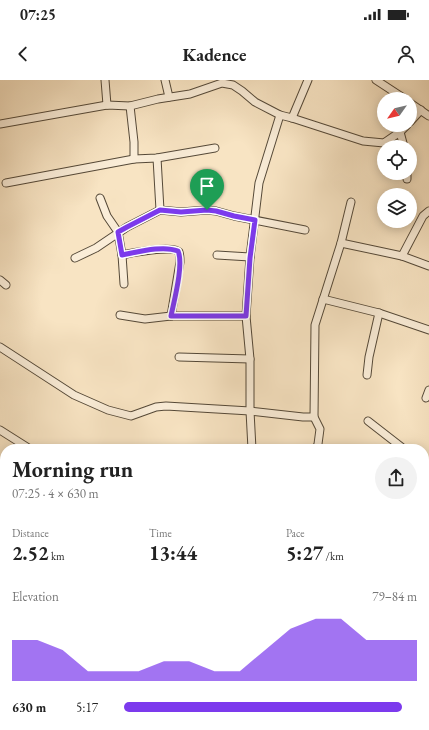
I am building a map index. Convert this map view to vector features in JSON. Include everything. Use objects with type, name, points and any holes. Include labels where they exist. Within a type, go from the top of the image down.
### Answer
[{"type":"street","points":[[104,80],[107,105]]},
{"type":"street","points":[[165,80],[169,97]]},
{"type":"street","points":[[292,118],[308,80]]},
{"type":"street","points":[[379,81],[395,92]]},
{"type":"street","points":[[0,124],[107,105],[130,106],[190,94],[222,83],[233,85],[256,102],[280,115],[363,141],[384,144],[400,132],[402,140]]},
{"type":"street","points":[[130,106],[134,142],[134,159]]},
{"type":"street","points":[[417,107],[429,116]]},
{"type":"street","points":[[417,114],[421,110]]},
{"type":"street","points":[[252,444],[250,359],[246,316],[250,258],[259,183],[280,115]]},
{"type":"street","points":[[6,183],[134,159],[157,158],[215,148]]},
{"type":"street","points":[[157,158],[160,210]]},
{"type":"street","points":[[100,198],[107,216],[118,232],[122,255],[124,284]]},
{"type":"street","points":[[318,444],[320,429],[314,417],[315,325],[341,243],[350,202]]},
{"type":"street","points":[[75,258],[96,248],[118,232],[160,210],[181,212],[207,210],[216,211],[305,230]]},
{"type":"street","points":[[402,256],[423,216],[429,211]]},
{"type":"street","points":[[341,243],[402,256],[429,266]]},
{"type":"street","points":[[122,255],[151,250],[171,249],[178,251],[180,262],[178,282],[171,316]]},
{"type":"street","points":[[217,254],[250,258]]},
{"type":"street","points":[[323,299],[379,313],[429,330]]},
{"type":"street","points":[[367,375],[369,357],[379,313]]},
{"type":"street","points":[[120,315],[145,319],[171,316],[246,316]]},
{"type":"street","points":[[0,347],[74,395],[108,410],[132,416],[156,407],[166,406],[250,411],[314,417]]},
{"type":"street","points":[[179,357],[250,359]]},
{"type":"street","points":[[426,398],[429,390]]},
{"type":"street","points":[[368,422],[397,444]]},
{"type":"street","points":[[0,430],[22,444]]},
{"type":"route","points":[[160,210],[191,212],[207,210],[255,220],[250,258],[246,316],[171,316],[178,282],[180,262],[178,251],[171,249],[151,250],[122,255],[118,232],[155,212],[160,210]]}]
